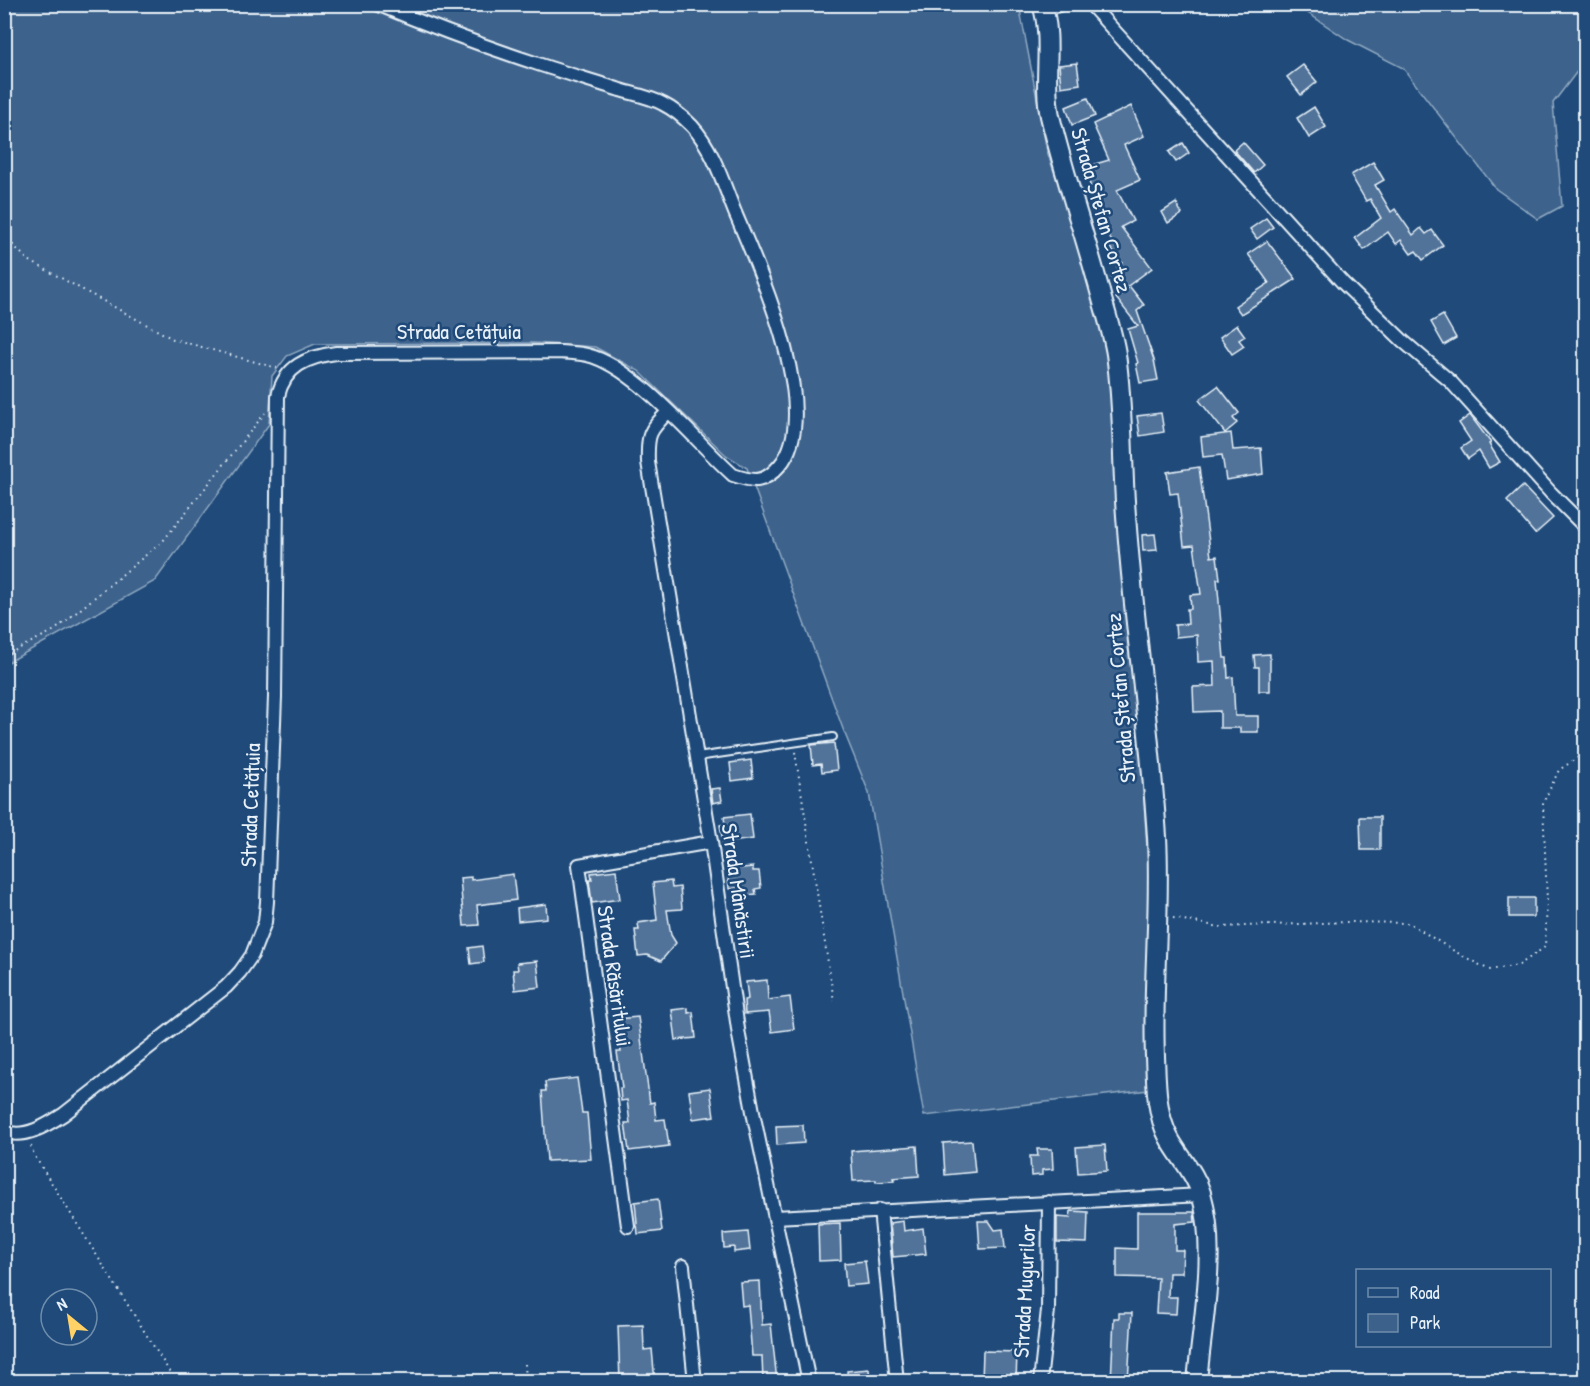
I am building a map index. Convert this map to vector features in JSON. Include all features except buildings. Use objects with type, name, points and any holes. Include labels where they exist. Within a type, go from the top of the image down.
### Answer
[{"type":"street","name":"Strada Cetățuia","points":[[4,1131],[10,1134],[26,1133],[48,1124],[208,1003],[240,972],[252,955],[262,930],[265,922],[268,884],[275,697],[278,396],[281,382],[290,372],[306,360],[336,353],[560,352],[589,355],[626,374],[733,475],[752,481],[771,476],[785,460],[792,436],[795,406],[780,327],[753,254],[708,148],[692,126],[664,104],[538,65],[436,29],[376,4]]},
{"type":"street","points":[[1090,4],[1343,283],[1403,341],[1450,382],[1586,528]]},
{"type":"street","name":"Strada Ștefan Cortez","points":[[1049,6],[1050,48],[1047,83],[1049,110],[1091,256],[1115,351],[1122,417],[1125,502],[1157,839],[1155,1055],[1160,1113],[1170,1140],[1197,1182],[1202,1195],[1209,1234],[1208,1270],[1197,1382]]},
{"type":"street","name":"Strada Mânăstirii","points":[[668,412],[654,426],[647,440],[648,462],[711,843],[739,1036],[809,1382]]},
{"type":"street","name":"Strada Răsăritului","points":[[628,1226],[579,865],[711,843]]},
{"type":"street","points":[[776,1217],[1202,1195]]},
{"type":"street","name":"Strada Mugurilor","points":[[1040,1382],[1048,1310],[1049,1202]]},
{"type":"street","points":[[880,1210],[897,1382]]},
{"type":"street","points":[[683,1266],[695,1382]]},
{"type":"lane","points":[[697,757],[833,737]]},
{"type":"path","points":[[4,236],[28,260],[173,339],[290,372]]},
{"type":"path","points":[[4,656],[55,630],[163,541],[278,396]]},
{"type":"path","points":[[794,743],[834,1001]]},
{"type":"path","points":[[1158,916],[1220,927],[1349,922],[1409,924],[1489,970],[1519,965],[1545,947],[1547,901],[1543,803],[1559,770],[1586,752]]},
{"type":"path","points":[[26,1133],[34,1155],[176,1382]]},
{"type":"path","points":[[525,1364],[526,1382]]},
{"type":"green space","points":[[5,5],[1019,5],[1047,151],[1116,353],[1152,929],[1157,1089],[924,1116],[869,793],[843,729],[747,468],[726,455],[639,371],[595,347],[534,343],[315,344],[287,356],[272,376],[269,424],[155,581],[5,664]]},
{"type":"green space","points":[[1296,5],[1585,5],[1585,61],[1553,103],[1562,206],[1538,219],[1496,189],[1403,68],[1348,40]]}]
